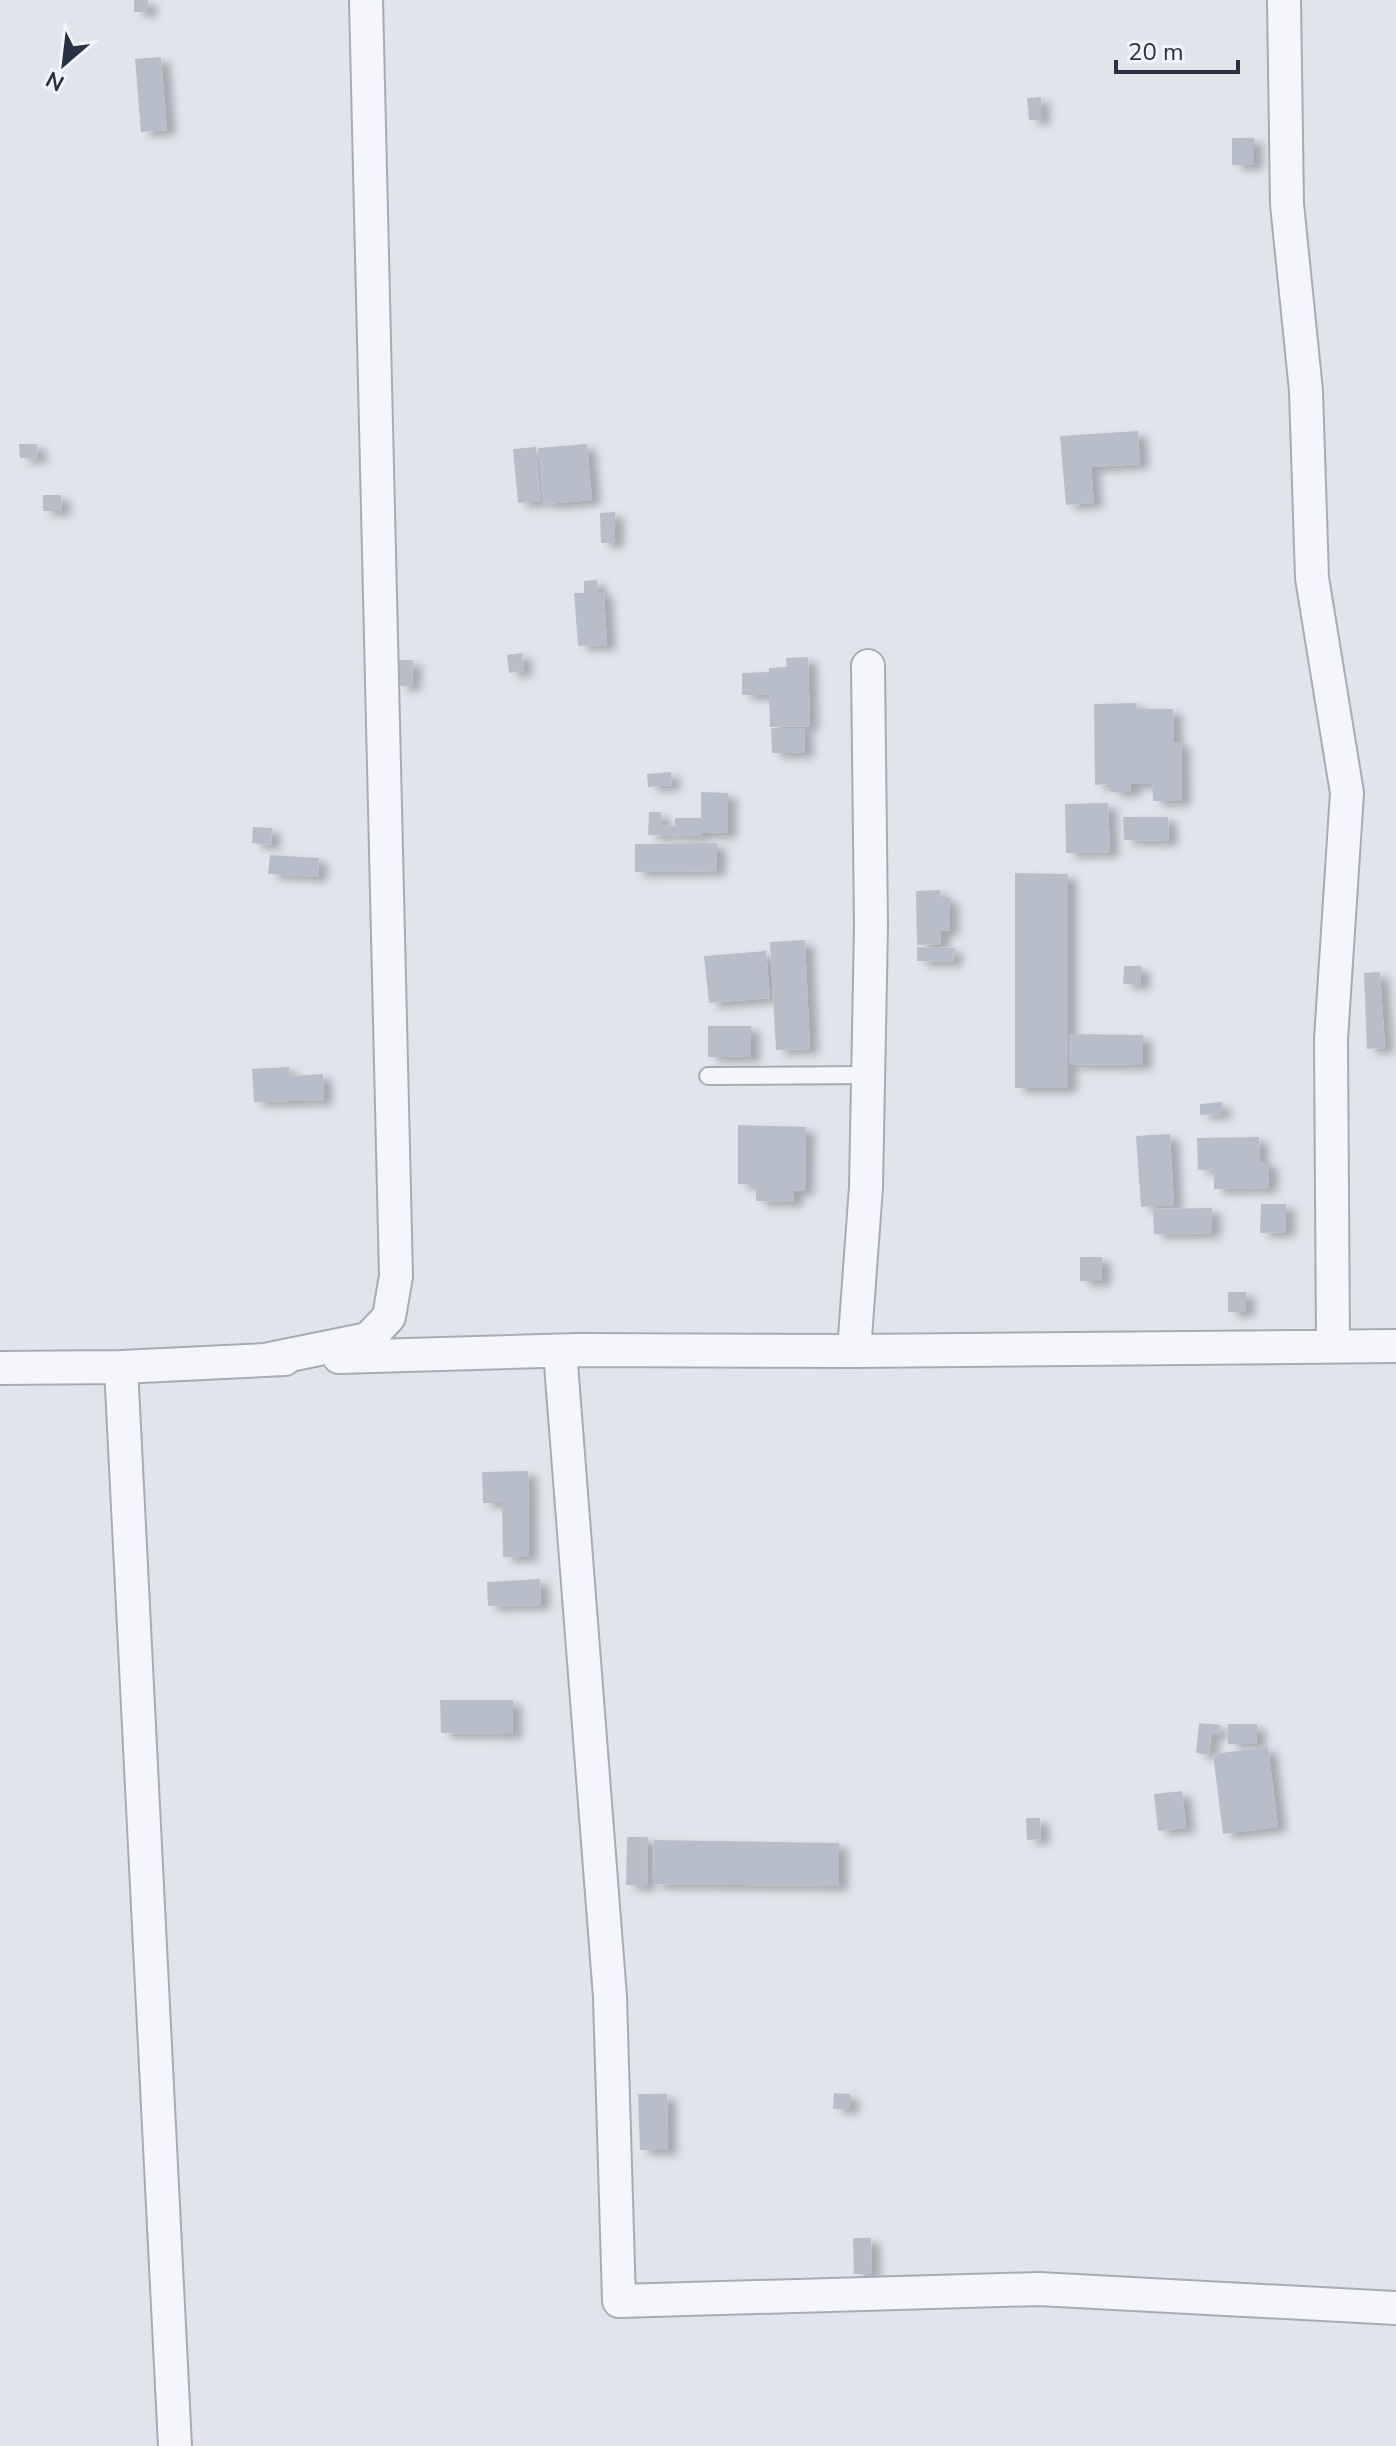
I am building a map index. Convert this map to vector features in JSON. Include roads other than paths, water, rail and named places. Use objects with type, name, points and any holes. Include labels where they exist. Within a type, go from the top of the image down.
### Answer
[{"type":"street","points":[[265,1360],[368,1339],[389,1317],[396,1276],[366,0]]},
{"type":"street","points":[[1284,0],[1287,204],[1306,391],[1312,578],[1347,793],[1331,1039],[1333,1345]]},
{"type":"street","points":[[854,1351],[866,1187],[871,926],[868,666]]},
{"type":"street","points":[[0,1368],[121,1367],[560,1351],[1396,1346]]},
{"type":"street","points":[[560,1351],[610,1997],[619,2301],[1039,2289],[1396,2308]]},
{"type":"street","points":[[121,1367],[175,2446]]},
{"type":"lane","points":[[708,1076],[868,1075]]}]
